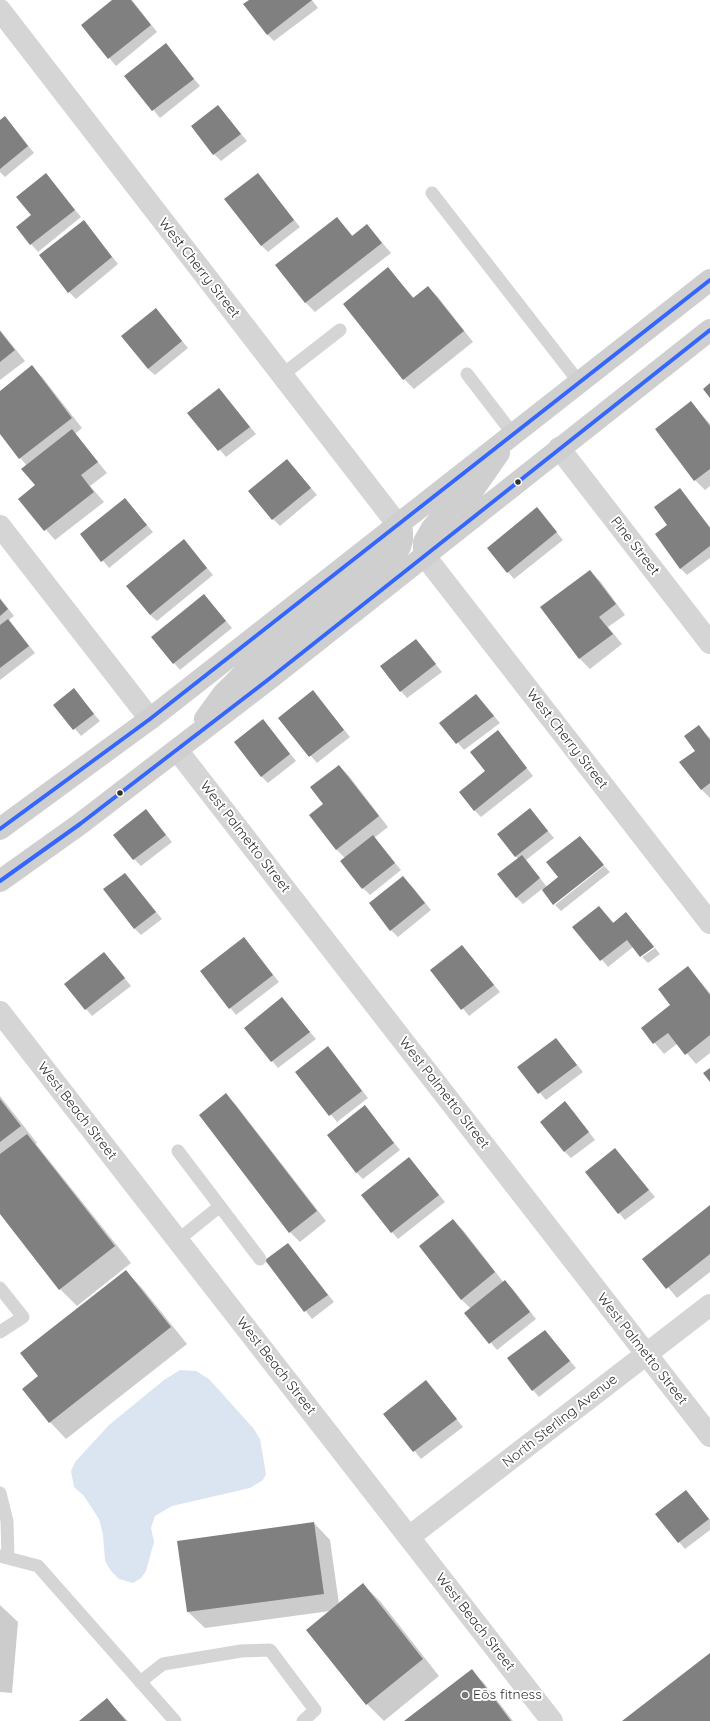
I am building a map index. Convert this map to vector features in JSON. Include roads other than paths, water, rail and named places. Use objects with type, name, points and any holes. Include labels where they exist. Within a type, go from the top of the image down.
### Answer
[{"type":"street","name":"West Cherry Street","points":[[0,10],[398,525]]},
{"type":"street","points":[[0,829],[150,719],[710,280]]},
{"type":"street","points":[[0,881],[80,824],[269,679],[710,330]]},
{"type":"street","points":[[424,555],[424,542],[432,528],[448,509],[474,489],[513,434]]},
{"type":"street","name":"Pine Street","points":[[559,448],[710,643]]},
{"type":"street","points":[[195,736],[208,714],[223,694],[243,674],[394,556],[400,547],[402,540],[402,531],[398,525]]},
{"type":"street","points":[[0,526],[150,719]]},
{"type":"street","name":"West Cherry Street","points":[[424,555],[710,923]]},
{"type":"street","name":"West Palmetto Street","points":[[177,750],[710,1436]]},
{"type":"street","name":"West Beach Street","points":[[0,1012],[552,1721]]},
{"type":"street","name":"North Sterling Avenue","points":[[409,1537],[710,1305]]},
{"type":"lane","points":[[432,193],[580,382]]},
{"type":"lane","points":[[282,375],[340,330]]},
{"type":"lane","points":[[467,374],[513,434]]},
{"type":"lane","points":[[178,1151],[260,1259]]},
{"type":"lane","points":[[178,1240],[220,1206]]},
{"type":"lane","points":[[0,1288],[23,1317],[0,1332]]},
{"type":"lane","points":[[0,1493],[6,1521],[4,1557],[38,1566],[175,1721]]},
{"type":"lane","points":[[140,1682],[163,1664],[240,1651],[270,1650],[315,1710],[303,1721]]},
{"type":"place","name":"Eōs fitness","points":[[465,1695]]}]
